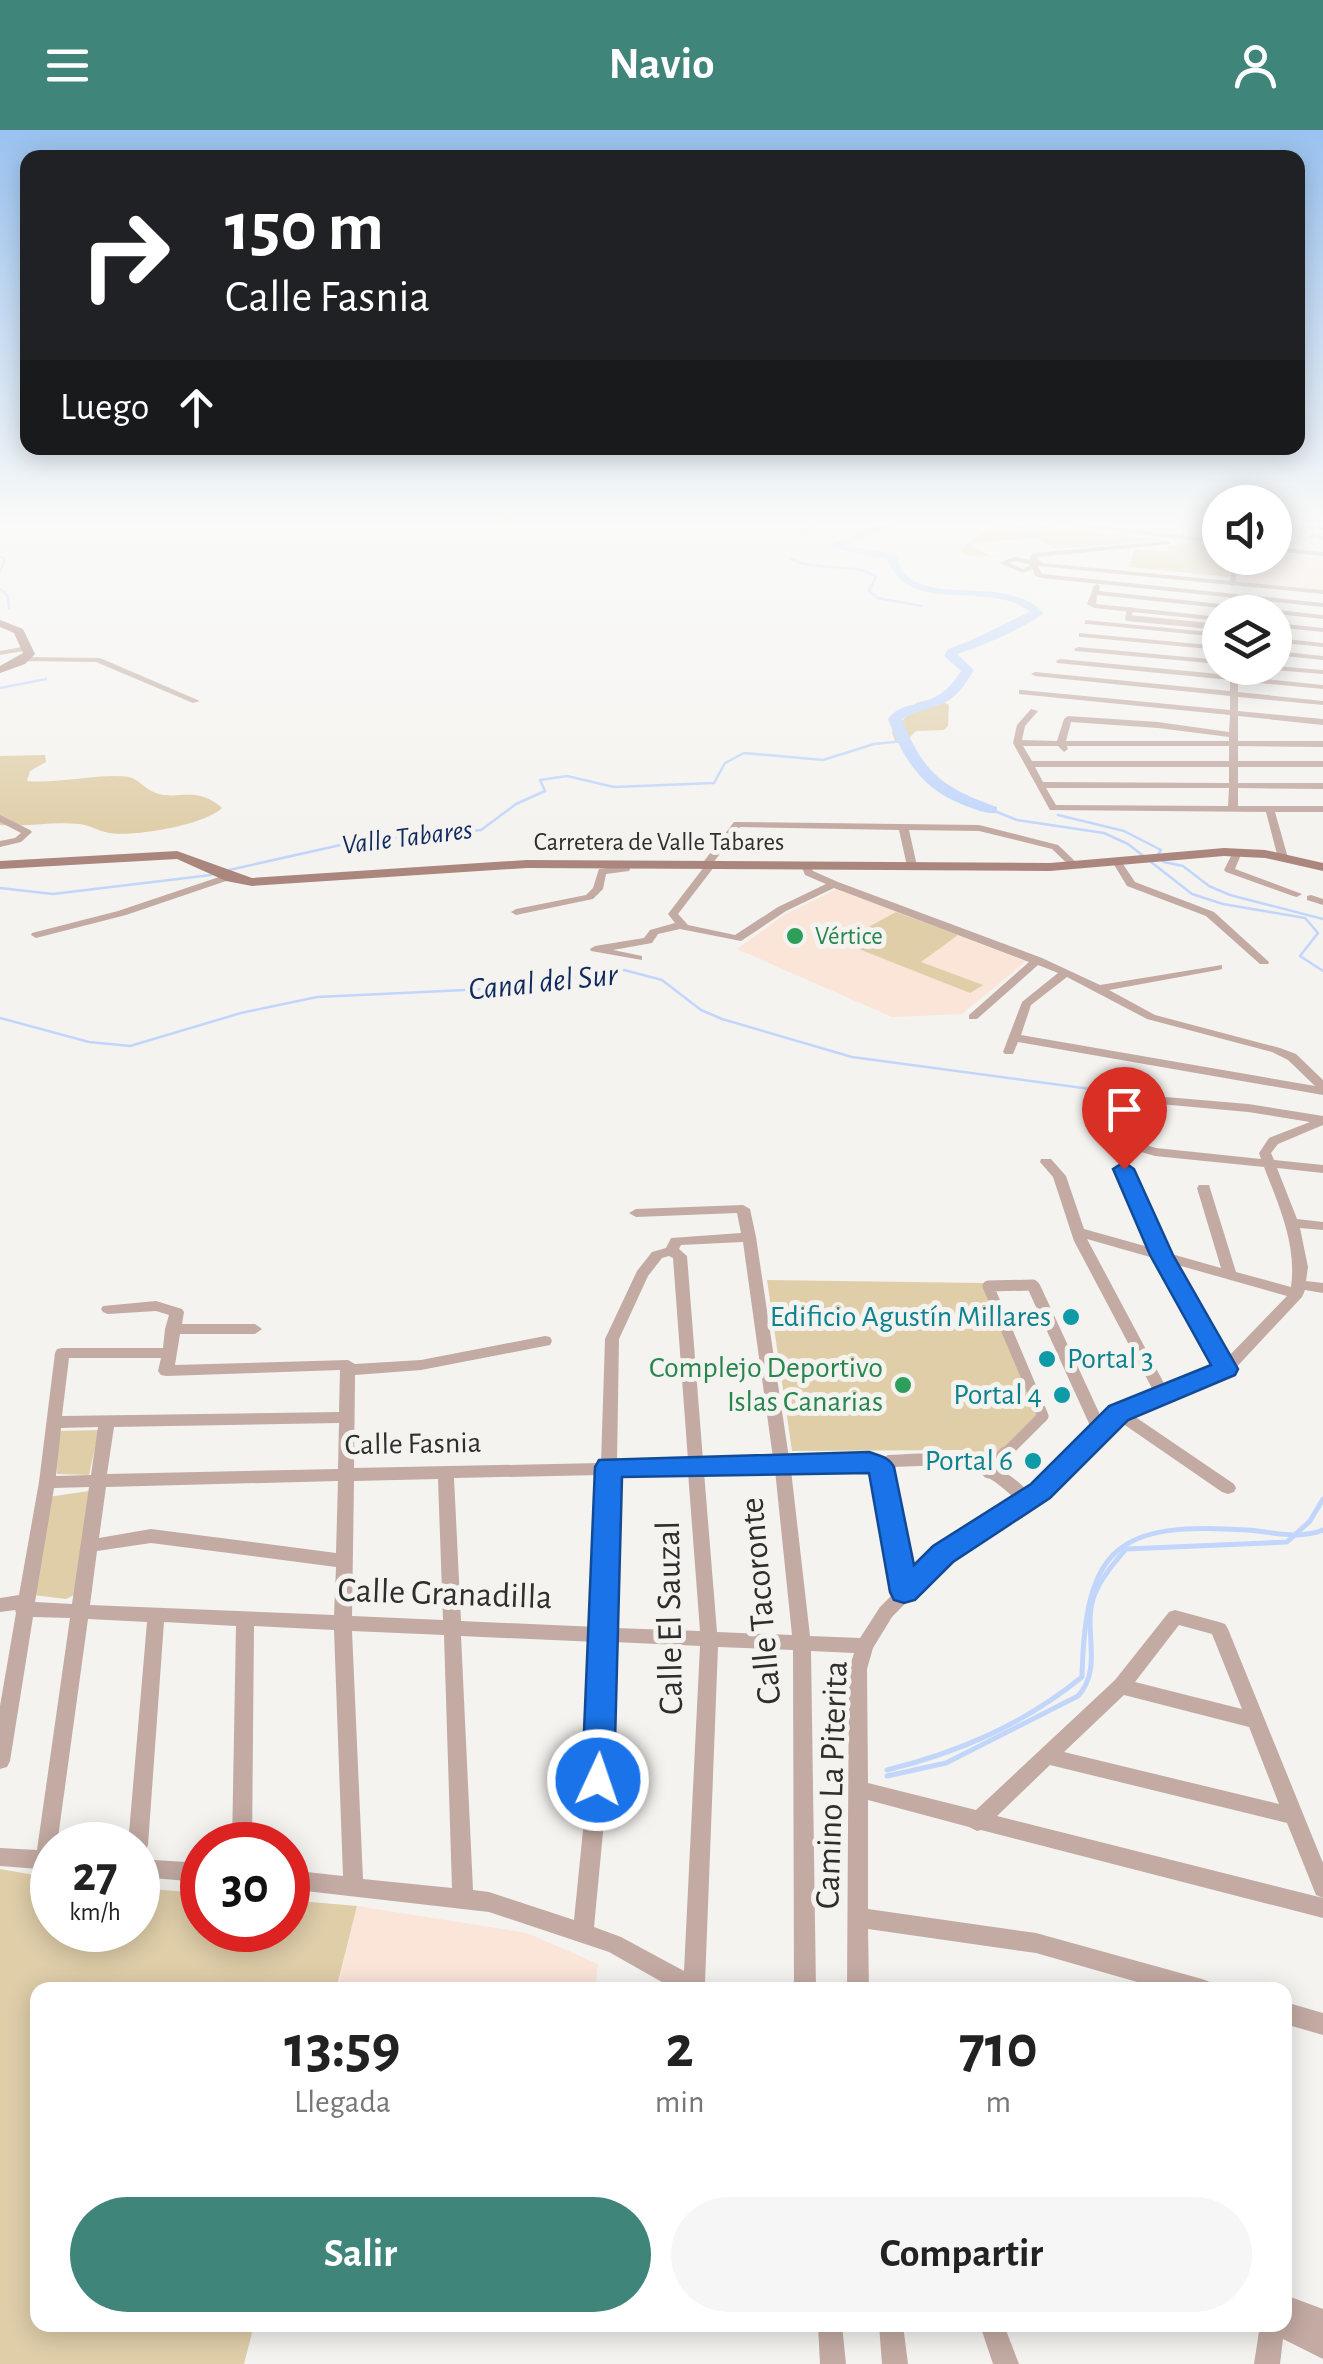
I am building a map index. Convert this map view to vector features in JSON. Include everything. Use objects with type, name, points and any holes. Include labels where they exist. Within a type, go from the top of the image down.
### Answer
[{"type":"main road","points":[[0,670],[26,654],[19,631],[5,625]]},
{"type":"main road","name":"Carretera de Valle Tabares","points":[[0,865],[177,855],[196,859],[225,878],[252,882],[498,865],[1075,866],[1237,852],[1323,867]]},
{"type":"street","points":[[1121,625],[1202,633]]},
{"type":"street","points":[[1292,627],[1323,630]]},
{"type":"street","points":[[1082,635],[1202,646]]},
{"type":"street","points":[[1292,641],[1323,644]]},
{"type":"street","points":[[1078,648],[1202,660]]},
{"type":"street","points":[[0,653],[96,660],[153,687],[196,701]]},
{"type":"street","points":[[1292,655],[1323,658]]},
{"type":"street","points":[[1060,662],[1202,671]]},
{"type":"street","points":[[1096,721],[1108,666]]},
{"type":"street","points":[[1292,670],[1323,672]]},
{"type":"street","points":[[1034,674],[1323,703]]},
{"type":"street","points":[[1292,683],[1323,688]]},
{"type":"street","points":[[1233,808],[1234,685]]},
{"type":"street","points":[[1022,692],[1323,722]]},
{"type":"street","points":[[1034,711],[1022,725],[1017,743],[1052,808],[1323,810]]},
{"type":"street","points":[[1069,764],[1062,743],[1068,719],[1233,739],[1323,744]]},
{"type":"street","points":[[1017,743],[1233,739]]},
{"type":"street","points":[[1026,764],[1323,764]]},
{"type":"street","points":[[1040,785],[1323,786]]},
{"type":"street","points":[[1270,809],[1283,858]]},
{"type":"street","points":[[0,818],[28,832],[0,844]]},
{"type":"street","points":[[681,925],[673,914],[737,824],[978,828],[1055,847],[1075,866]]},
{"type":"street","points":[[902,826],[912,866]]},
{"type":"street","points":[[1237,852],[1229,870],[1297,894]]},
{"type":"street","points":[[516,912],[589,897],[598,889],[602,871],[626,869],[627,864]]},
{"type":"street","points":[[1118,864],[1131,884],[1210,914],[1264,962]]},
{"type":"street","points":[[806,865],[809,873],[834,884],[1066,972],[1151,1017],[1276,1050],[1292,1057],[1323,1089]]},
{"type":"street","points":[[36,934],[152,904],[225,878]]},
{"type":"street","points":[[638,958],[595,949],[648,941],[654,932],[681,925],[737,939],[782,910],[834,884]]},
{"type":"street","points":[[974,1016],[1038,960]]},
{"type":"street","points":[[1098,990],[1218,966]]},
{"type":"street","points":[[1009,1052],[1026,1004],[1066,972]]},
{"type":"street","points":[[1015,1038],[1323,1089]]},
{"type":"street","points":[[1142,1099],[1248,1108],[1322,1122]]},
{"type":"street","points":[[1299,1289],[1301,1267],[1292,1223],[1264,1153],[1273,1141],[1322,1122]]},
{"type":"street","points":[[1131,1146],[1268,1165],[1323,1168]]},
{"type":"street","points":[[1046,1162],[1059,1176],[1078,1232],[1163,1395]]},
{"type":"street","points":[[1124,1169],[1162,1255],[1226,1369]]},
{"type":"street","points":[[1204,1188],[1230,1274]]},
{"type":"street","name":"Calle Tacoronte","points":[[636,1213],[743,1209],[750,1237],[802,1644],[804,1982]]},
{"type":"street","points":[[1292,1223],[1323,1226]]},
{"type":"street","points":[[1078,1232],[1230,1274],[1299,1289],[1323,1288]]},
{"type":"street","points":[[583,1933],[598,1780],[606,1632],[612,1339],[642,1274],[657,1255],[671,1251],[676,1241],[750,1237]]},
{"type":"street","name":"Calle El Sauzal","points":[[671,1251],[680,1256],[709,1638],[696,1982]]},
{"type":"street","points":[[1027,1501],[991,1470],[1043,1416],[988,1286],[1033,1285],[1099,1429]]},
{"type":"street","name":"Camino La Piterita","points":[[858,1982],[858,1668],[865,1646],[886,1612],[943,1554],[1027,1501],[1118,1413],[1226,1369],[1299,1289]]},
{"type":"street","points":[[108,1309],[156,1306],[176,1312],[166,1371],[421,1366],[544,1340]]},
{"type":"street","points":[[172,1329],[255,1329]]},
{"type":"street","points":[[0,1762],[46,1482],[62,1353],[166,1354]]},
{"type":"street","points":[[348,1368],[344,1622],[354,1886]]},
{"type":"street","points":[[1118,1413],[1228,1488]]},
{"type":"street","points":[[53,1422],[346,1417]]},
{"type":"street","points":[[54,1822],[107,1420]]},
{"type":"street","name":"Calle Fasnia","points":[[46,1482],[698,1465],[869,1462],[881,1467],[888,1461],[960,1459],[976,1461],[991,1470]]},
{"type":"street","points":[[881,1467],[904,1592]]},
{"type":"street","points":[[446,1470],[462,1896]]},
{"type":"street","points":[[88,1546],[151,1536],[344,1560]]},
{"type":"street","name":"Calle Granadilla","points":[[0,1605],[79,1613],[606,1632],[865,1646]]},
{"type":"street","points":[[140,1822],[156,1616]]},
{"type":"street","points":[[977,1822],[1121,1686],[1174,1617],[1220,1630],[1323,1888]]},
{"type":"street","points":[[242,1822],[246,1620]]},
{"type":"street","points":[[1121,1686],[1256,1721]]},
{"type":"street","points":[[1047,1756],[1294,1816]]},
{"type":"street","points":[[858,1789],[1323,1908]]},
{"type":"street","points":[[0,1857],[30,1859]]},
{"type":"street","points":[[310,1882],[462,1896],[614,1944],[683,1982]]},
{"type":"street","points":[[857,1917],[1036,1944],[1173,1982]]},
{"type":"street","points":[[1292,2015],[1323,2024]]},
{"type":"street","points":[[1292,2309],[1323,2320]]},
{"type":"street","points":[[1292,2331],[1323,2346]]},
{"type":"street","points":[[831,2332],[833,2364]]},
{"type":"street","points":[[892,2332],[895,2364]]},
{"type":"street","points":[[995,2332],[1006,2364]]},
{"type":"street","points":[[1267,2364],[1271,2332]]},
{"type":"shaded area","points":[[936,698],[949,705],[948,726],[944,730],[916,731],[908,739],[895,741],[892,732],[916,703]]},
{"type":"shaded area","points":[[45,755],[46,762],[30,771],[27,781],[129,777],[156,793],[196,795],[222,808],[201,820],[135,833],[109,833],[69,823],[0,825],[0,756]]},
{"type":"shaded area","points":[[837,889],[1026,961],[962,1014],[892,1017],[737,949],[784,915]]},
{"type":"shaded area","points":[[896,912],[958,935],[921,962],[983,985],[970,993],[841,942]]},
{"type":"shaded area","name":"Complejo Deportivo Islas Canarias","points":[[767,1280],[983,1283],[1038,1416],[992,1459],[962,1450],[792,1451]]},
{"type":"shaded area","points":[[99,1430],[89,1475],[57,1474],[58,1431]]},
{"type":"shaded area","points":[[89,1491],[74,1595],[66,1599],[33,1595],[48,1497]]},
{"type":"shaded area","points":[[0,1869],[30,1874],[30,1952],[160,1952],[160,1890],[180,1891],[180,1952],[310,1952],[310,1902],[357,1906],[338,1982],[30,1982],[30,2332],[252,2332],[244,2364],[0,2364]]},
{"type":"shaded area","points":[[357,1906],[527,1933],[598,1964],[596,1982],[339,1982]]},
{"type":"waterway","points":[[992,810],[955,796],[930,780],[911,756],[895,719],[899,714],[947,698],[968,670],[950,656],[952,652],[996,637],[1010,625]]},
{"type":"waterway","points":[[0,688],[46,679]]},
{"type":"waterway","name":"Valle Tabares","points":[[229,870],[354,842],[481,830],[516,804],[545,791],[540,780],[567,776],[614,787],[714,783],[725,763],[744,753],[823,760],[874,744],[904,741]]},
{"type":"waterway","points":[[992,810],[1017,820],[1104,833],[1128,844],[1192,894],[1223,904],[1305,918],[1318,933],[1300,956],[1323,971]]},
{"type":"waterway","points":[[1058,815],[1124,831],[1161,850],[1157,856],[1164,862],[1183,866],[1209,886],[1230,895],[1323,919]]},
{"type":"waterway","name":"Valle Tabares","points":[[0,888],[53,894],[211,875]]},
{"type":"waterway","name":"Canal del Sur","points":[[0,1018],[89,1042],[130,1046],[241,1013],[317,997],[508,988],[624,970],[662,980],[701,1010],[722,1019],[852,1057],[1135,1095]]},
{"type":"waterway","points":[[1295,1535],[1310,1521],[1323,1499]]},
{"type":"waterway","points":[[887,1770],[990,1734],[1037,1709],[1082,1677],[1091,1598],[1101,1571],[1117,1551],[1138,1538],[1203,1528],[1295,1535]]},
{"type":"waterway","points":[[1295,1535],[1323,1530]]},
{"type":"waterway","points":[[887,1776],[946,1763],[1078,1696],[1090,1673],[1094,1596],[1126,1549],[1287,1542],[1295,1535]]},
{"type":"place","name":"Vértice","points":[[795,936]]},
{"type":"place","name":"Edificio Agustín Millares","points":[[1071,1317]]},
{"type":"place","name":"Portal 3","points":[[1047,1359]]},
{"type":"place","name":"Complejo Deportivo Islas Canarias","points":[[903,1385]]},
{"type":"place","name":"Portal 4","points":[[1062,1395]]},
{"type":"place","name":"Portal 6","points":[[1033,1461]]},
{"type":"route","points":[[598,1780],[606,1632],[608,1467],[869,1462],[881,1467],[904,1592],[943,1554],[1040,1491],[1118,1413],[1226,1369],[1162,1255],[1124,1169]]}]
